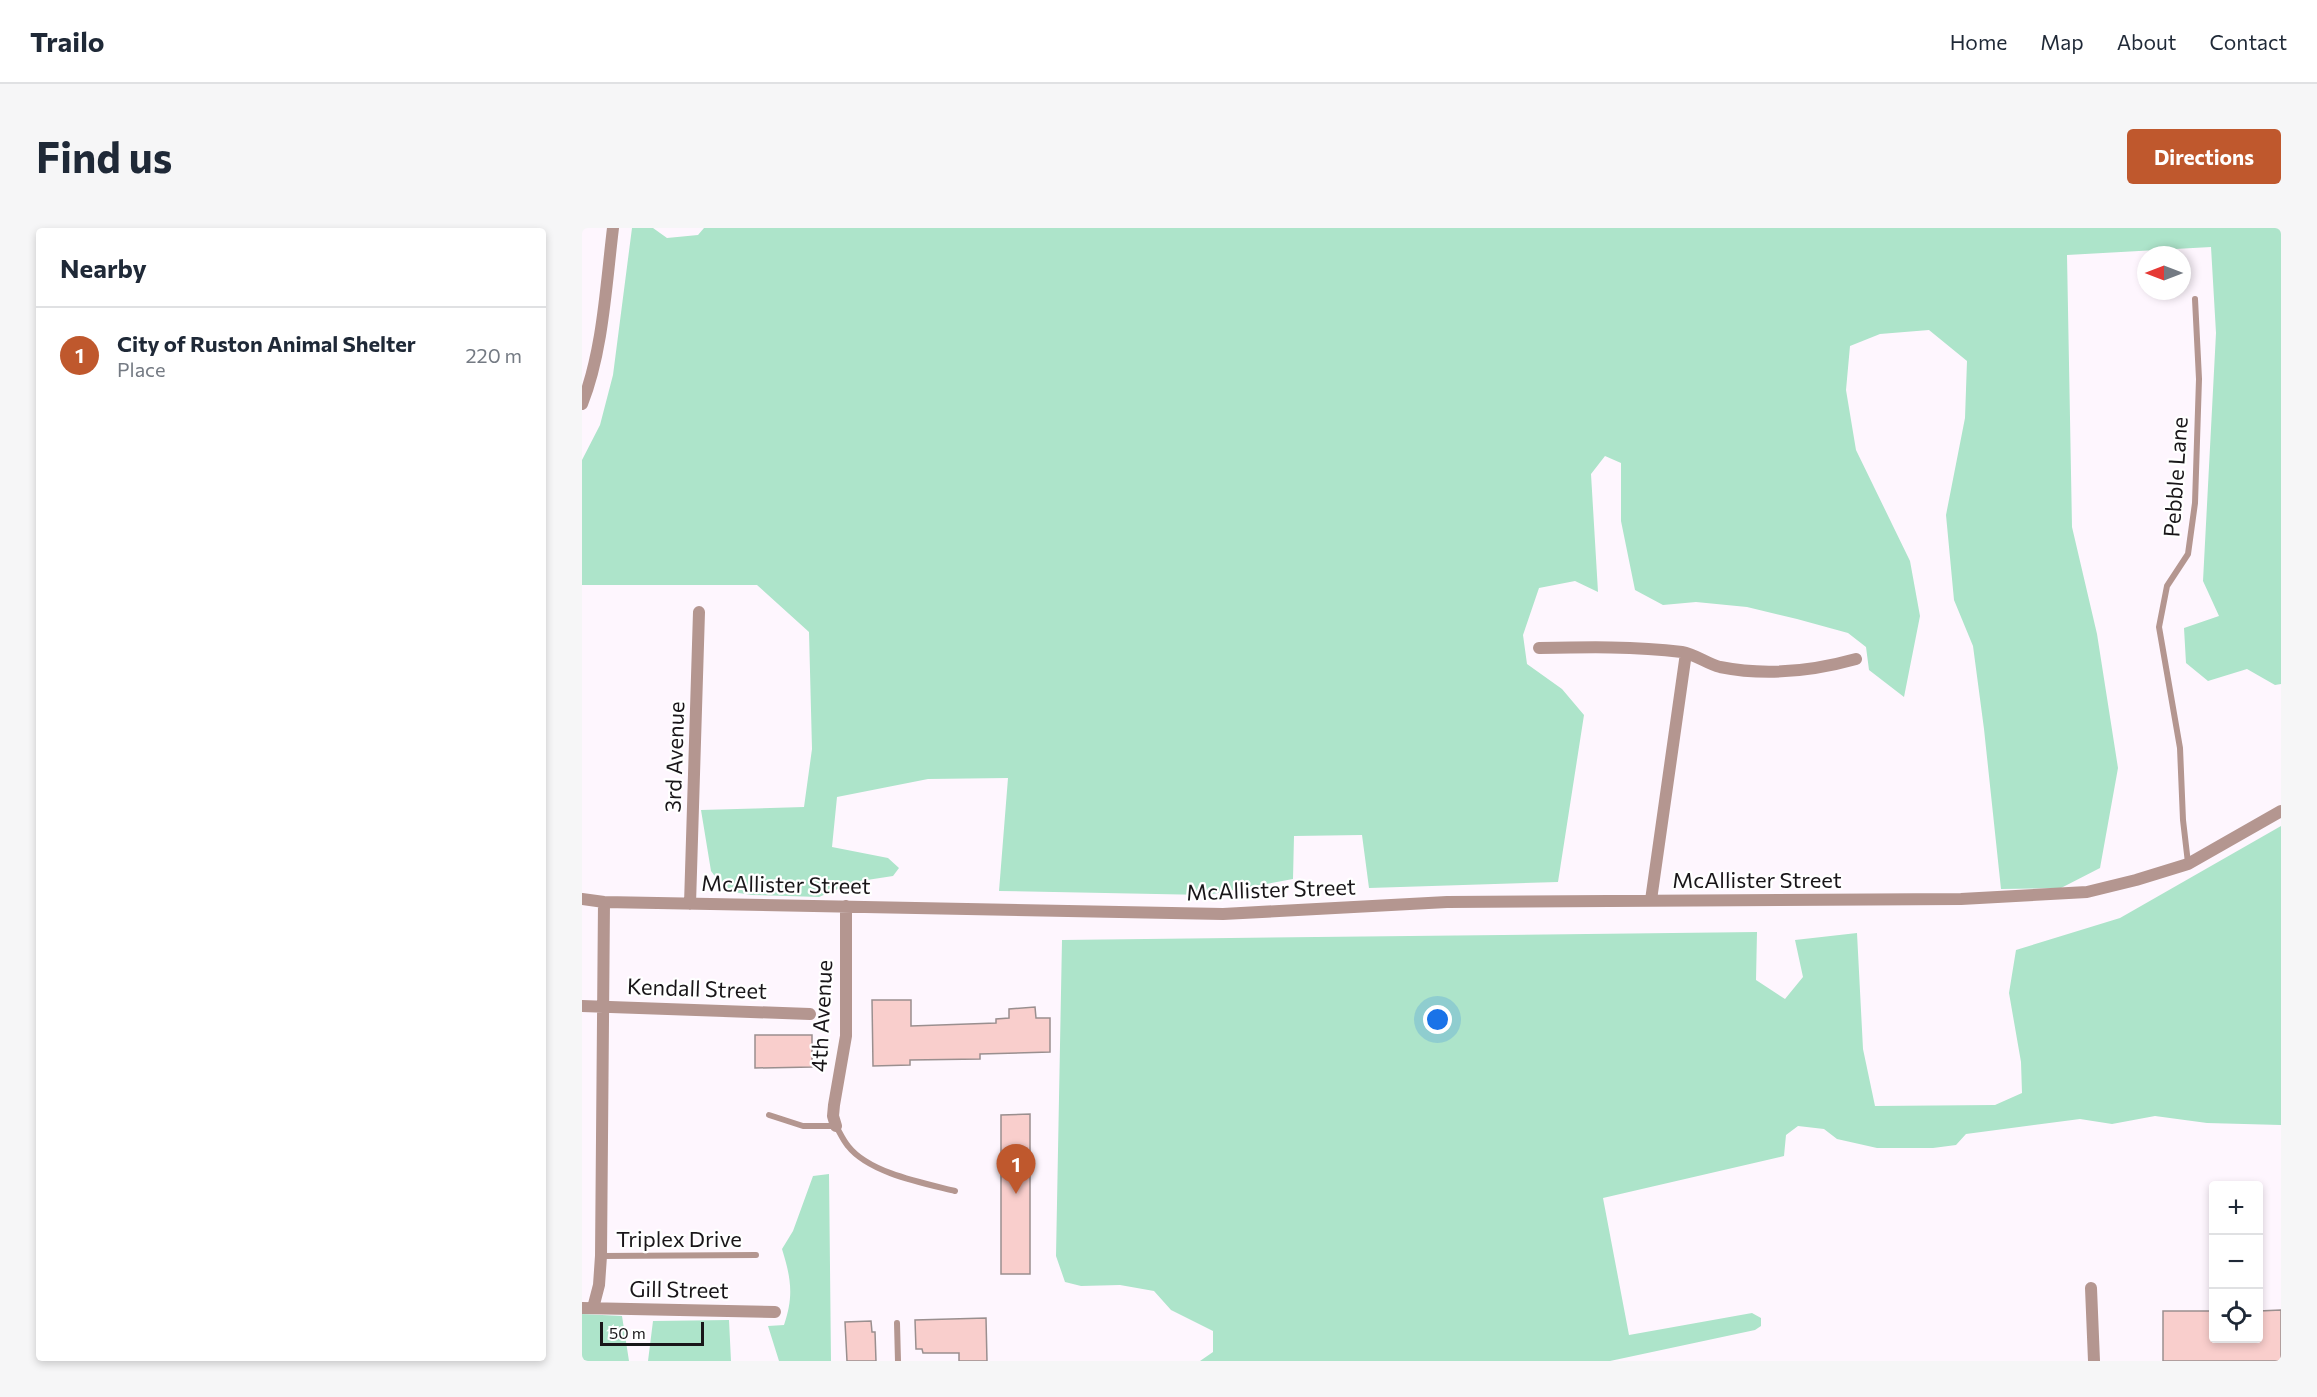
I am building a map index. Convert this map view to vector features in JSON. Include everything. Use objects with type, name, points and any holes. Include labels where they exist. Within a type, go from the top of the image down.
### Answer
[{"type":"street","points":[[582,404],[590,383],[597,352],[614,228]]},
{"type":"street","name":"3rd Avenue","points":[[690,904],[699,612]]},
{"type":"street","points":[[1539,648],[1642,647],[1686,653],[1719,667],[1774,672],[1828,666],[1856,659]]},
{"type":"street","points":[[1651,900],[1686,653]]},
{"type":"street","name":"McAllister Street","points":[[582,899],[604,902],[1223,914],[1446,902],[1961,899],[2087,892],[2136,880],[2188,864],[2281,811]]},
{"type":"street","points":[[587,1308],[599,1285],[601,1256],[604,902]]},
{"type":"street","name":"4th Avenue","points":[[836,1126],[833,1116],[834,1105],[846,1036],[846,906]]},
{"type":"street","name":"Kendall Street","points":[[582,1006],[810,1014]]},
{"type":"street","points":[[2091,1288],[2094,1361]]},
{"type":"street","name":"Gill Street","points":[[587,1308],[775,1312]]},
{"type":"lane","name":"Pebble Lane","points":[[2188,864],[2183,820],[2180,748],[2159,627],[2167,586],[2188,554],[2195,503],[2199,379],[2195,299]]},
{"type":"lane","points":[[769,1115],[803,1126],[836,1126],[849,1148],[876,1167],[955,1191]]},
{"type":"lane","name":"Triplex Drive","points":[[601,1256],[756,1255]]},
{"type":"lane","points":[[897,1323],[898,1361]]},
{"type":"green space","points":[[632,228],[653,228],[667,238],[698,235],[704,228],[2281,228],[2281,684],[2275,685],[2247,669],[2208,681],[2186,663],[2184,628],[2219,616],[2203,581],[2216,333],[2211,247],[2137,246],[2137,251],[2067,255],[2072,527],[2097,634],[2118,768],[2100,868],[2061,888],[2001,889],[1973,646],[1954,600],[1946,515],[1965,418],[1967,361],[1929,330],[1880,334],[1850,346],[1846,390],[1856,450],[1910,561],[1920,616],[1904,697],[1869,670],[1866,647],[1848,633],[1747,607],[1696,602],[1663,605],[1635,590],[1621,521],[1621,463],[1605,456],[1591,474],[1598,592],[1575,581],[1539,588],[1523,635],[1527,664],[1562,689],[1584,715],[1558,882],[1369,888],[1362,835],[1294,836],[1293,879],[1207,895],[999,891],[1008,778],[928,779],[837,797],[832,847],[888,858],[899,868],[893,876],[854,882],[819,897],[752,895],[726,891],[711,871],[701,810],[804,807],[812,749],[809,632],[757,585],[582,585],[582,460],[600,425],[613,375]]},
{"type":"green space","points":[[2281,826],[2281,1125],[2207,1123],[2155,1116],[2112,1124],[2080,1119],[1966,1134],[1956,1145],[1933,1148],[1877,1148],[1837,1139],[1824,1129],[1798,1126],[1786,1135],[1784,1156],[1603,1198],[1629,1335],[1752,1313],[1761,1318],[1761,1326],[1755,1330],[1610,1361],[1200,1361],[1213,1352],[1213,1331],[1171,1310],[1154,1291],[1120,1285],[1081,1286],[1065,1282],[1056,1256],[1062,940],[1757,932],[1756,980],[1785,999],[1803,977],[1795,940],[1857,933],[1863,1049],[1875,1106],[1995,1105],[2022,1093],[2021,1062],[2009,993],[2016,950],[2120,918]]},
{"type":"green space","points":[[829,1174],[831,1361],[779,1361],[768,1326],[784,1325],[789,1305],[788,1269],[782,1249],[793,1231],[813,1176]]},
{"type":"green space","points":[[582,1314],[622,1316],[629,1361],[582,1361]]},
{"type":"green space","points":[[729,1320],[731,1361],[648,1361],[653,1321]]},
{"type":"building","points":[[872,1000],[911,1000],[911,1026],[996,1023],[996,1019],[1009,1018],[1009,1009],[1035,1007],[1036,1018],[1050,1018],[1050,1052],[980,1054],[980,1059],[910,1060],[910,1065],[873,1066]]},
{"type":"building","points":[[755,1035],[812,1035],[812,1067],[755,1068]]},
{"type":"building","points":[[1030,1114],[1030,1274],[1001,1274],[1001,1115]]},
{"type":"building","points":[[2281,1310],[2281,1361],[2163,1361],[2163,1311],[2209,1311],[2209,1343],[2263,1343],[2263,1311]]},
{"type":"building","points":[[986,1318],[987,1361],[959,1361],[959,1353],[923,1353],[922,1349],[916,1349],[915,1320]]},
{"type":"building","points":[[871,1321],[872,1332],[875,1332],[876,1361],[847,1361],[845,1322]]},
{"type":"place","name":"City of Ruston Animal Shelter","points":[[1016,1194]]}]
